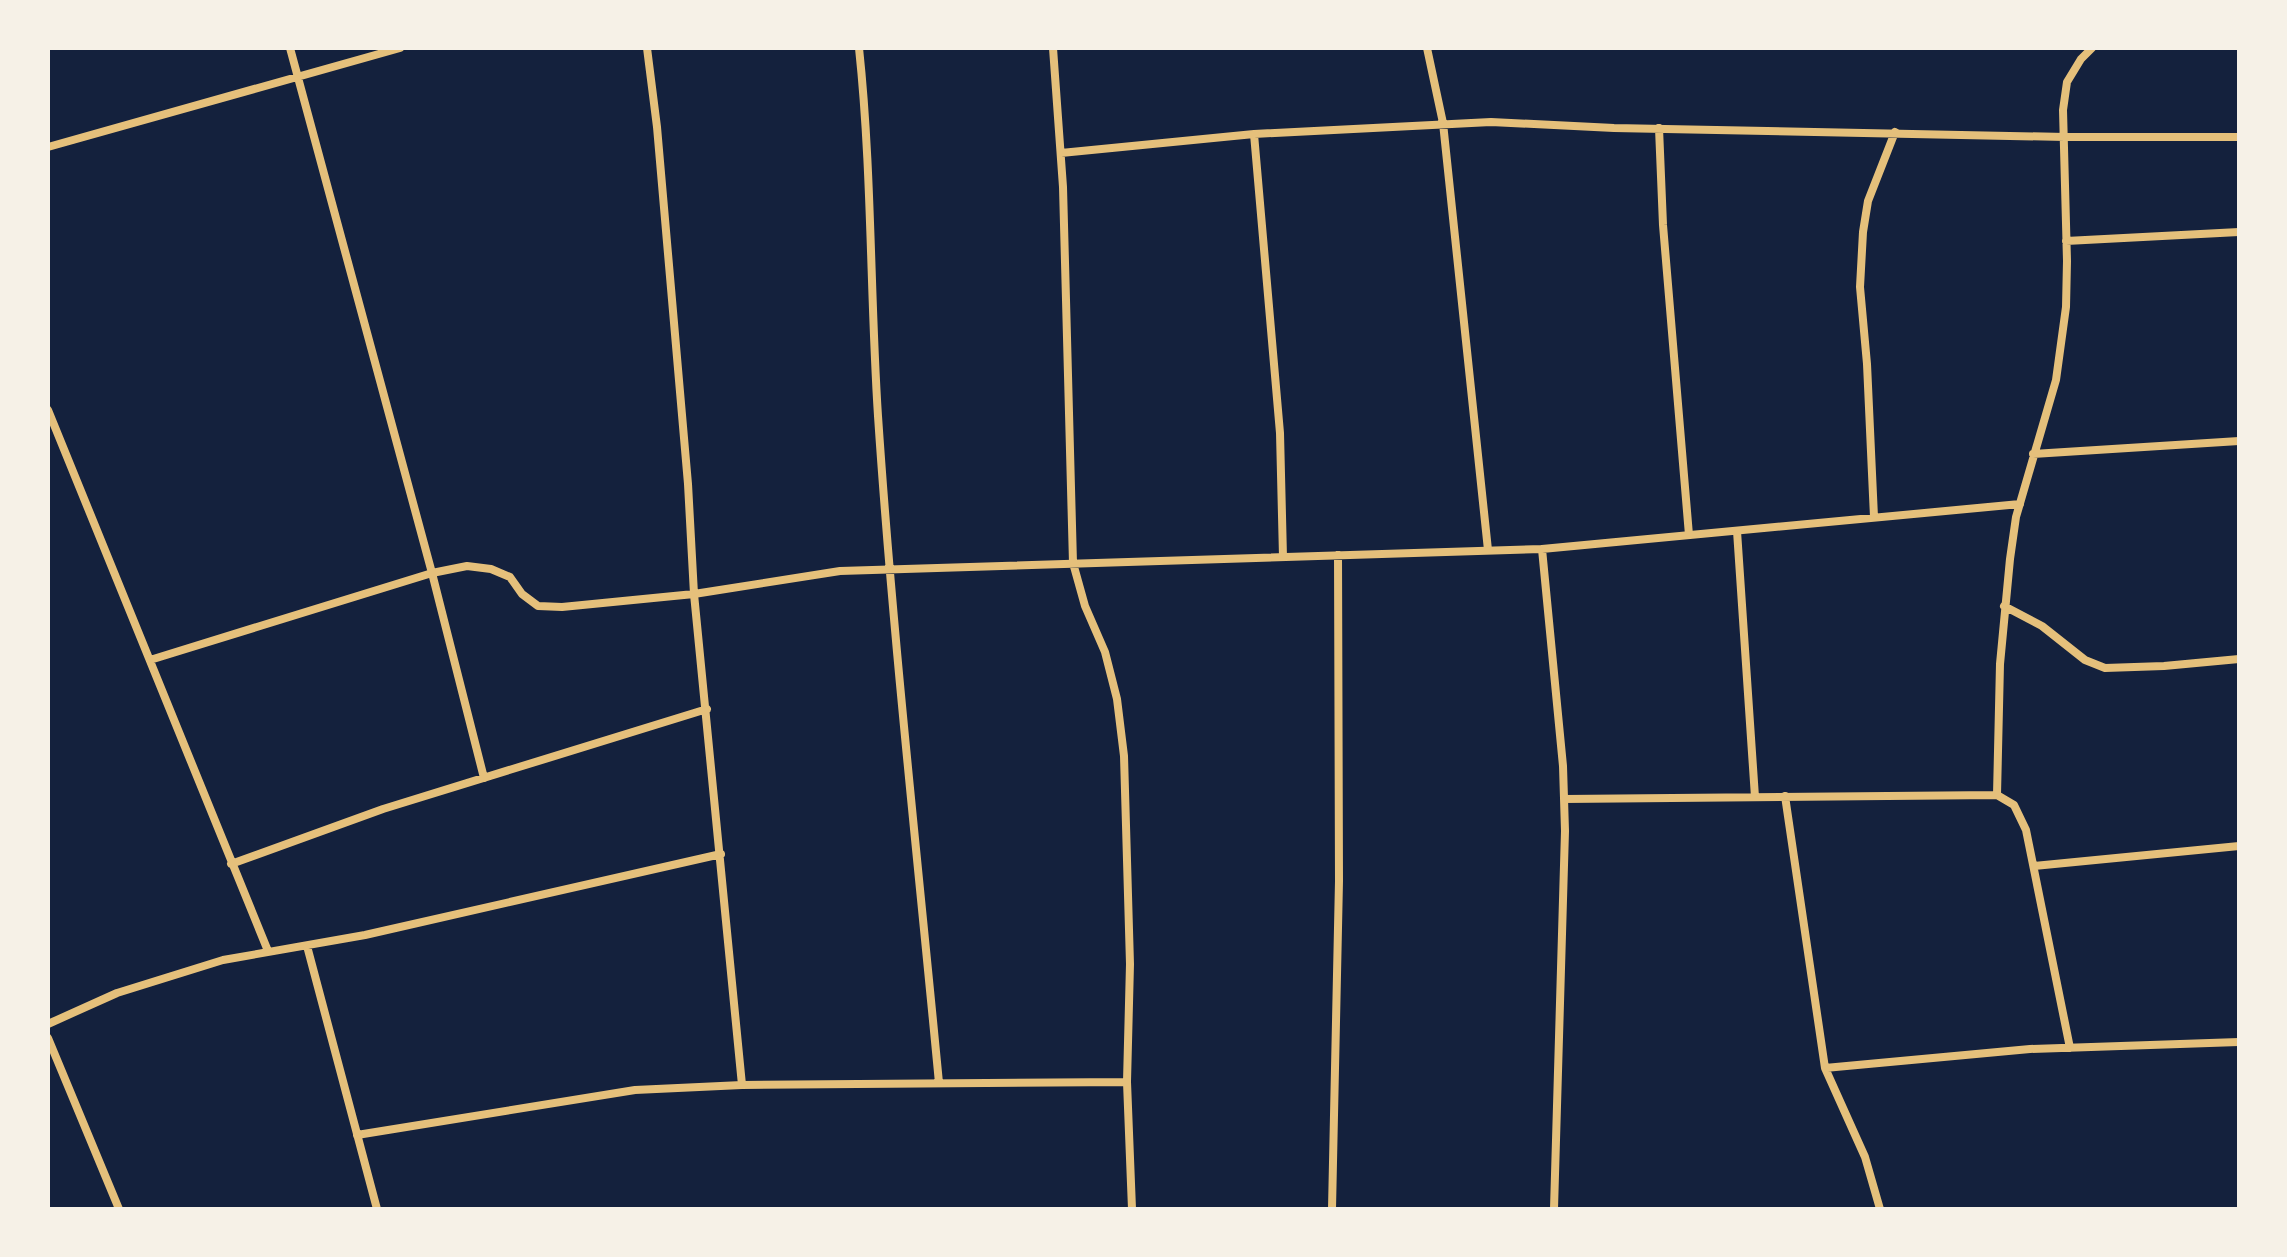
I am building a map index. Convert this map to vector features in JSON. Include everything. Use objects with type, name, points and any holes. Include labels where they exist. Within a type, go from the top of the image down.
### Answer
[{"type":"street","points":[[290,48],[484,778]]},
{"type":"street","points":[[48,147],[400,48]]},
{"type":"street","points":[[647,48],[673,306],[694,555],[694,594],[742,1085]]},
{"type":"street","points":[[859,48],[878,413],[939,1083]]},
{"type":"street","points":[[1053,48],[1061,153],[1073,563],[1085,606],[1105,652],[1117,699],[1124,756],[1130,964],[1127,1082],[1132,1209]]},
{"type":"street","points":[[1427,48],[1443,123],[1488,550]]},
{"type":"street","points":[[1997,795],[2004,606],[2020,504],[2056,380],[2066,307],[2063,110],[2067,82],[2092,48]]},
{"type":"street","points":[[1061,153],[1254,134],[1491,122],[2065,137],[2239,137]]},
{"type":"street","points":[[1659,128],[1665,252],[1689,535]]},
{"type":"street","points":[[1874,517],[1860,287],[1862,246],[1868,201],[1895,132]]},
{"type":"street","points":[[1254,134],[1280,433],[1283,557]]},
{"type":"street","points":[[2066,241],[2239,232]]},
{"type":"street","points":[[48,410],[268,951]]},
{"type":"street","points":[[2033,454],[2239,441]]},
{"type":"street","points":[[150,660],[432,573],[467,566],[491,569],[510,577],[522,594],[538,606],[562,607],[694,594],[806,575],[890,568],[1542,549],[2020,504]]},
{"type":"street","points":[[1737,531],[1755,797]]},
{"type":"street","points":[[1542,549],[1564,799],[1554,1209]]},
{"type":"street","points":[[1332,1209],[1339,881],[1338,555]]},
{"type":"street","points":[[2004,606],[2042,626],[2085,660],[2105,668],[2239,659]]},
{"type":"street","points":[[231,864],[383,809],[707,709]]},
{"type":"street","points":[[1564,799],[1997,795],[2014,805],[2021,817],[2034,866],[2070,1048]]},
{"type":"street","points":[[1785,796],[1825,1068],[1865,1157],[1880,1209]]},
{"type":"street","points":[[2034,866],[2239,846]]},
{"type":"street","points":[[48,1024],[117,993],[173,974],[268,951],[365,935],[721,854]]},
{"type":"street","points":[[307,946],[377,1209]]},
{"type":"street","points":[[48,1038],[119,1209]]},
{"type":"street","points":[[1825,1068],[1985,1052],[2239,1042]]},
{"type":"street","points":[[357,1135],[635,1090],[742,1085],[1127,1082]]}]
